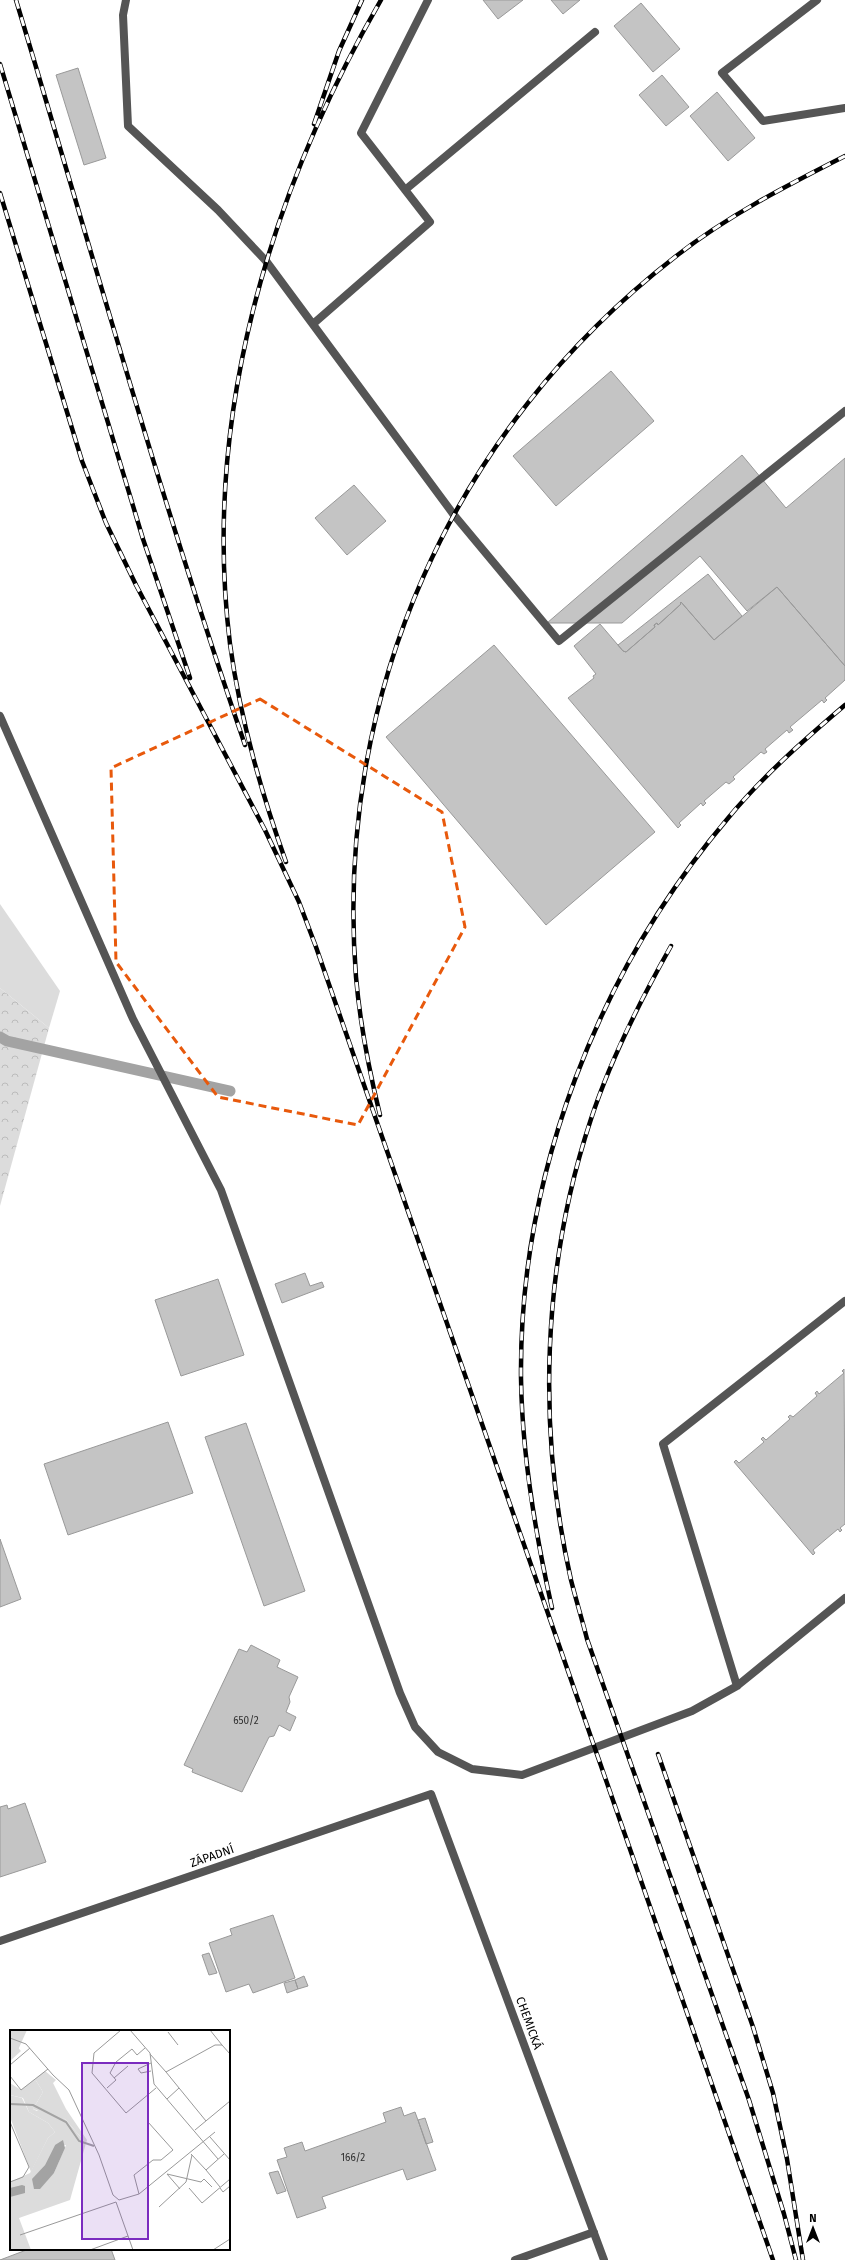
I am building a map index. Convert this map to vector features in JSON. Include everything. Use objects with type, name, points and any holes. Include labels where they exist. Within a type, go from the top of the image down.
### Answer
[{"type":"street","points":[[126,0],[123,15],[128,126],[218,210],[266,261],[454,516],[559,641],[845,411]]},
{"type":"street","points":[[313,324],[430,222],[361,133],[428,0]]},
{"type":"street","points":[[817,0],[722,73],[763,121],[845,108]]},
{"type":"street","points":[[405,190],[595,32]]},
{"type":"street","points":[[0,716],[134,1019],[221,1190],[400,1693],[415,1727],[438,1752],[472,1769],[522,1775],[692,1711],[737,1686],[845,1598]]},
{"type":"street","points":[[737,1686],[663,1444],[845,1301]]},
{"type":"street","name":"ZÁPADNÍ","points":[[0,1941],[431,1794]]},
{"type":"street","name":"CHEMICKÁ","points":[[431,1794],[604,2260]]},
{"type":"street","points":[[515,2260],[594,2232]]},
{"type":"highlighted area","points":[[260,699],[442,812],[465,927],[358,1125],[218,1097],[116,962],[111,768]]},
{"type":"green space","points":[[0,904],[60,991],[49,1028],[0,988]]},
{"type":"green space","points":[[0,988],[49,1028],[0,1206]]},
{"type":"building","points":[[483,0],[523,0],[498,19]]},
{"type":"building","points":[[551,0],[580,0],[563,14]]},
{"type":"building","points":[[641,3],[680,49],[653,72],[614,26]]},
{"type":"building","points":[[78,68],[106,158],[84,165],[56,75]]},
{"type":"building","points":[[662,75],[689,107],[666,126],[639,95]]},
{"type":"building","points":[[717,92],[755,138],[728,161],[690,116]]},
{"type":"building","points":[[611,371],[654,421],[556,506],[513,456]]},
{"type":"building","points":[[742,455],[786,508],[845,458],[845,666],[777,587],[747,611],[700,556],[622,623],[547,623]]},
{"type":"building","points":[[354,485],[386,521],[347,555],[315,518]]},
{"type":"building","points":[[708,574],[742,616],[714,640],[681,602],[681,604],[658,625],[657,623],[654,625],[655,627],[626,652],[623,651],[618,645]]},
{"type":"building","points":[[777,587],[845,666],[845,680],[825,698],[827,700],[824,703],[822,700],[790,727],[793,730],[789,733],[787,730],[765,749],[767,752],[764,754],[761,752],[733,777],[735,779],[729,784],[726,782],[704,801],[706,803],[703,806],[701,803],[679,823],[681,825],[678,828],[568,698],[594,678],[593,676],[596,674],[574,646],[600,624],[623,651],[626,652],[655,627],[654,625],[657,623],[658,625],[681,604],[681,602],[714,640]]},
{"type":"building","points":[[494,645],[655,832],[546,925],[386,737]]},
{"type":"building","points":[[305,1273],[310,1286],[322,1282],[324,1287],[282,1303],[275,1284]]},
{"type":"building","points":[[218,1279],[244,1355],[181,1376],[155,1300]]},
{"type":"building","points":[[844,1369],[845,1524],[840,1528],[842,1530],[840,1532],[838,1529],[813,1550],[815,1553],[813,1555],[734,1462],[736,1460],[739,1463],[764,1442],[761,1439],[763,1437],[766,1440],[790,1419],[788,1417],[790,1415],[793,1417],[817,1396],[815,1393],[817,1391],[819,1394],[844,1373],[842,1371]]},
{"type":"building","points":[[168,1422],[193,1493],[68,1535],[44,1464]]},
{"type":"building","points":[[246,1423],[305,1591],[264,1606],[205,1437]]},
{"type":"building","points":[[0,1539],[21,1599],[0,1607]]},
{"type":"building","points":[[251,1645],[280,1660],[277,1667],[298,1677],[289,1697],[290,1702],[286,1712],[296,1717],[290,1731],[279,1725],[274,1736],[269,1737],[242,1792],[192,1772],[193,1769],[184,1765],[239,1649],[247,1652]]},
{"type":"building","points":[[25,1803],[46,1862],[0,1877],[0,1807],[7,1805],[8,1809]]},
{"type":"building","points":[[273,1915],[295,1978],[253,1993],[249,1984],[226,1992],[209,1943],[232,1935],[230,1929]]},
{"type":"building","points":[[209,1953],[217,1973],[209,1975],[202,1955]]},
{"type":"building","points":[[304,1976],[308,1986],[298,1989],[295,1980]]},
{"type":"building","points":[[295,1980],[298,1989],[287,1993],[284,1983]]},
{"type":"building","points":[[401,2107],[404,2116],[415,2112],[436,2170],[407,2180],[403,2169],[322,2197],[326,2208],[297,2218],[277,2160],[287,2157],[284,2148],[302,2142],[305,2151],[386,2122],[383,2113]]},
{"type":"building","points":[[425,2118],[433,2142],[426,2144],[418,2120]]},
{"type":"building","points":[[278,2171],[286,2191],[277,2194],[269,2173]]},
{"type":"building","points":[[26,2250],[111,2250],[115,2260],[0,2260]]},
{"type":"waterway","points":[[0,1037],[7,1041],[230,1091]]},
{"type":"railway","points":[[16,0],[155,467],[245,745]]},
{"type":"railway","points":[[314,124],[339,51],[362,0]]},
{"type":"railway","points":[[286,862],[268,809],[252,754],[234,672],[230,644],[224,560],[226,476],[236,393],[253,310],[277,230],[306,151],[341,74],[381,0]]},
{"type":"railway","points":[[0,64],[143,539],[190,678]]},
{"type":"railway","points":[[380,1115],[365,1047],[356,977],[354,872],[365,770],[388,671],[424,576],[470,486],[528,403],[596,326],[675,257],[715,228],[757,202],[845,156]]},
{"type":"railway","points":[[0,193],[82,461],[106,523],[136,585],[265,830],[299,902],[316,947],[773,2260]]},
{"type":"railway","points":[[552,1608],[530,1494],[524,1436],[521,1378],[524,1302],[534,1226],[551,1152],[575,1079],[605,1009],[641,941],[682,877],[729,817],[770,772],[845,705]]},
{"type":"railway","points":[[671,946],[637,1009],[599,1096],[575,1175],[562,1232],[554,1290],[550,1348],[549,1407],[553,1465],[560,1523],[571,1580],[587,1639],[749,2100],[784,2214],[796,2260]]},
{"type":"railway","points":[[658,1754],[753,2027],[773,2093],[787,2159],[803,2260]]}]
